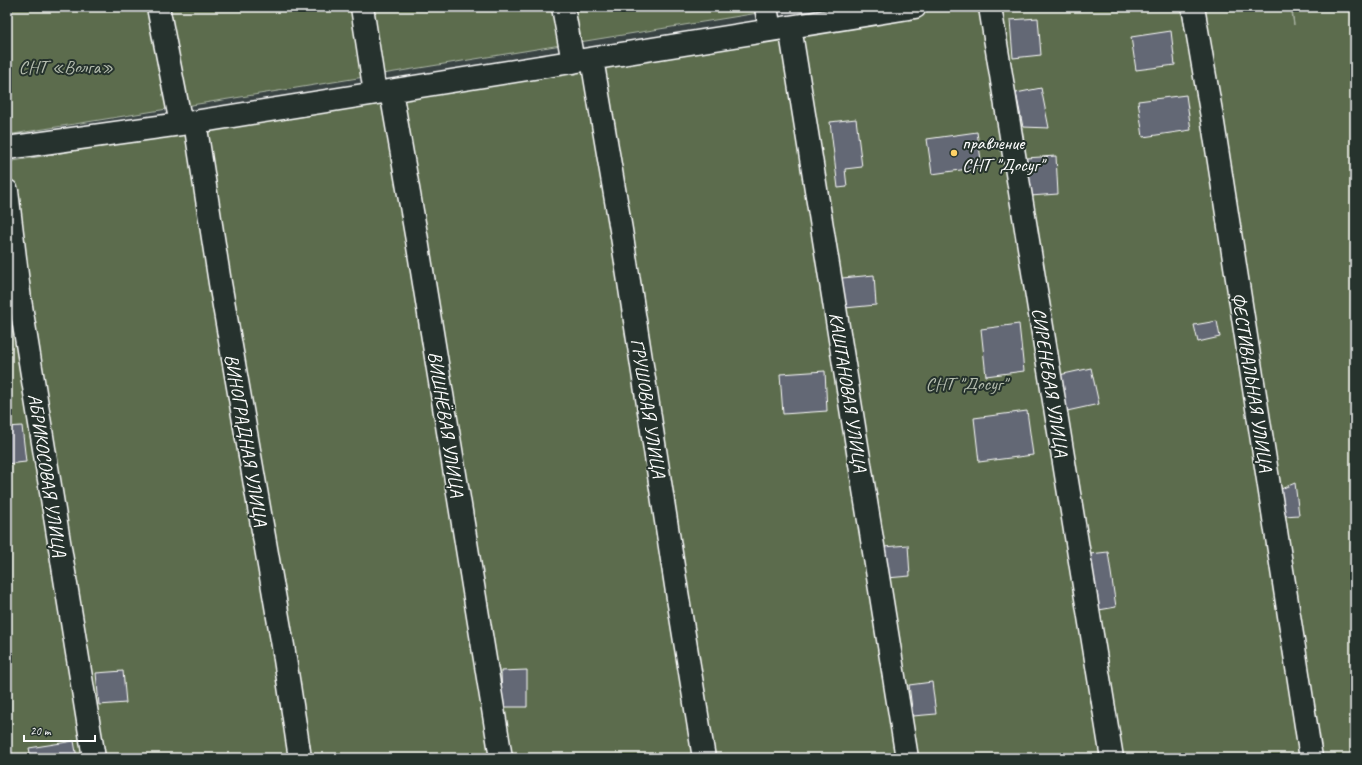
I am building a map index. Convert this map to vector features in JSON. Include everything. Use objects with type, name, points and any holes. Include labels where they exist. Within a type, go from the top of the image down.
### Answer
[{"type":"street","name":"ВИНОГРАДНАЯ УЛИЦА","points":[[158,7],[188,123],[220,283],[283,646],[300,758]]},
{"type":"street","name":"ВИШНЁВАЯ УЛИЦА","points":[[362,7],[383,92],[420,263],[501,758]]},
{"type":"street","name":"ГРУШОВАЯ УЛИЦА","points":[[564,7],[583,60],[622,230],[677,592],[704,758]]},
{"type":"street","name":"КАШТАНОВАЯ УЛИЦА","points":[[766,7],[780,29],[907,758]]},
{"type":"street","points":[[7,148],[188,123],[916,7]]},
{"type":"street","name":"СИРЕНЕВАЯ УЛИЦА","points":[[990,7],[1112,758]]},
{"type":"street","name":"ФЕСТИВАЛЬНАЯ УЛИЦА","points":[[1193,7],[1213,122],[1311,758]]},
{"type":"street","name":"АБРИКОСОВАЯ УЛИЦА","points":[[7,191],[20,300],[94,758]]},
{"type":"green space","name":"СНТ «Волга»","points":[[7,7],[795,7],[7,135]]},
{"type":"green space","name":"СНТ \"Досуг\"","points":[[939,7],[1291,7],[1294,25],[1292,7],[1355,7],[1355,758],[7,758],[7,162]]},
{"type":"building","points":[[1038,18],[1041,55],[1013,58],[1010,20]]},
{"type":"building","points":[[1171,31],[1175,65],[1136,70],[1131,37]]},
{"type":"building","points":[[1041,88],[1049,128],[1023,127],[1016,93]]},
{"type":"building","points":[[1186,95],[1191,130],[1143,137],[1138,101]]},
{"type":"building","points":[[856,119],[862,167],[845,169],[847,187],[838,188],[830,122]]},
{"type":"building","name":"правление СНТ \"Досуг\"","points":[[977,132],[982,167],[932,174],[927,139]]},
{"type":"building","points":[[1056,156],[1058,194],[1030,196],[1026,158]]},
{"type":"building","points":[[874,275],[876,305],[845,308],[842,278]]},
{"type":"building","points":[[1217,321],[1220,337],[1198,342],[1194,325]]},
{"type":"building","points":[[1019,324],[1024,371],[986,376],[981,329]]},
{"type":"building","points":[[1091,368],[1099,404],[1067,411],[1059,375]]},
{"type":"building","points":[[825,371],[827,411],[783,414],[780,374]]},
{"type":"building","points":[[1027,411],[1033,455],[979,462],[974,418]]},
{"type":"building","points":[[22,426],[26,462],[7,464],[7,427]]},
{"type":"building","points":[[1295,483],[1299,515],[1284,516],[1281,489]]},
{"type":"building","points":[[908,545],[910,576],[887,578],[884,547]]},
{"type":"building","points":[[1108,552],[1116,607],[1099,610],[1090,554]]},
{"type":"building","points":[[527,670],[527,707],[502,707],[501,671]]},
{"type":"building","points":[[123,671],[126,703],[99,705],[96,673]]},
{"type":"building","points":[[932,682],[936,714],[913,716],[909,685]]},
{"type":"building","points":[[74,741],[77,758],[31,758],[29,748]]},
{"type":"place","name":"правление СНТ \"Досуг\"","points":[[954,153]]}]
